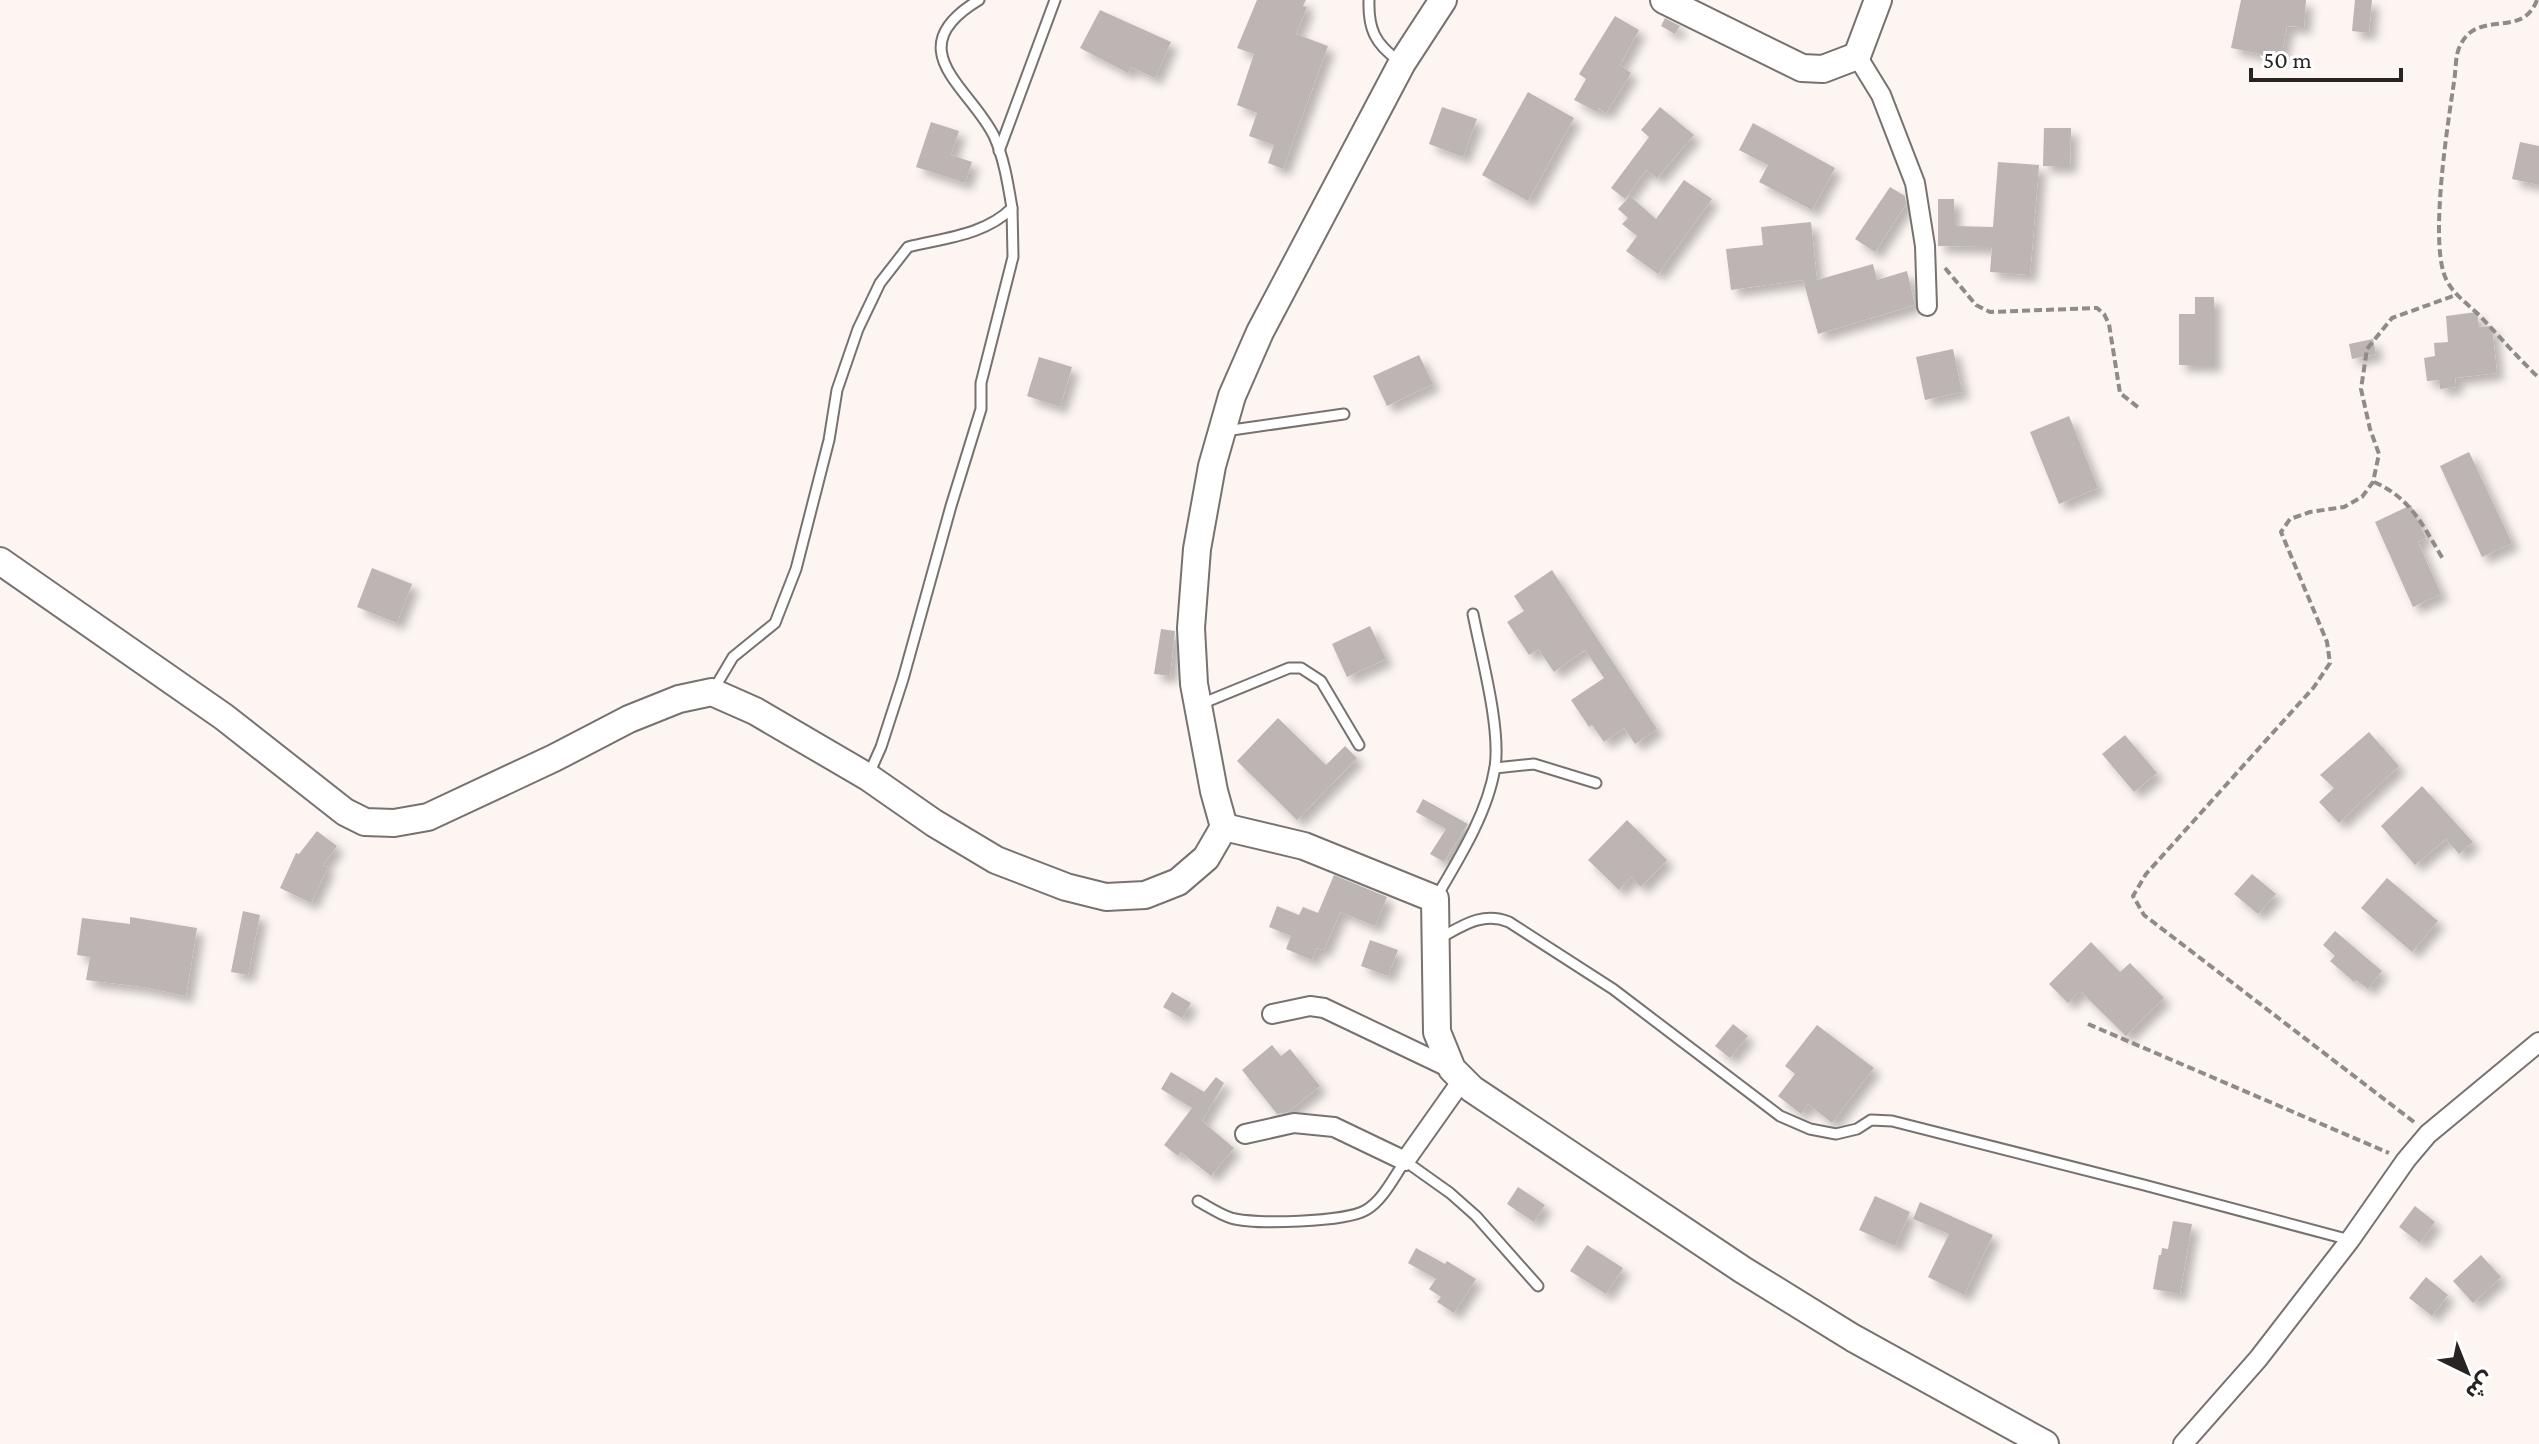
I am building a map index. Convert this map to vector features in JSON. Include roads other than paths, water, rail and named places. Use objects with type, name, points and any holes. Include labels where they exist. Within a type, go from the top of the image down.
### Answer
[{"type":"street","points":[[0,561],[224,717],[345,812],[365,822],[394,823],[428,817],[541,765],[629,719],[679,699],[712,692],[755,711],[868,777],[934,823],[996,860],[1066,887],[1106,897],[1145,895],[1178,882],[1206,858],[1224,827],[1194,684],[1191,628],[1197,549],[1212,466],[1232,396],[1260,332],[1402,63],[1443,0]]},
{"type":"street","points":[[1664,0],[1802,68],[1823,69],[1857,56],[1878,0]]},
{"type":"street","points":[[1857,56],[1881,95],[1915,183],[1925,246],[1927,306]]},
{"type":"street","points":[[1224,827],[1304,846],[1435,899],[1437,1032],[1458,1074]]},
{"type":"street","points":[[1272,1014],[1310,1006],[1324,1008],[1458,1074],[1490,1101],[1792,1300],[1853,1338],[2045,1444]]},
{"type":"street","points":[[2183,1444],[2258,1359],[2428,1134],[2539,1042]]},
{"type":"street","points":[[1245,1134],[1294,1123],[1334,1127],[1405,1161],[1458,1074]]},
{"type":"lane","points":[[868,777],[903,679],[981,409],[981,383],[1013,257],[1012,208],[999,151],[990,129],[950,76],[941,51],[953,21],[979,0]]},
{"type":"lane","points":[[999,151],[1055,0]]},
{"type":"lane","points":[[1369,0],[1368,22],[1384,50],[1402,63]]},
{"type":"lane","points":[[712,692],[733,657],[775,623],[796,569],[817,492],[837,390],[858,329],[880,283],[908,247],[974,232],[995,222],[1012,208]]},
{"type":"lane","points":[[1222,432],[1344,414]]},
{"type":"lane","points":[[1435,899],[1470,838],[1495,768],[1495,734],[1473,614]]},
{"type":"lane","points":[[1198,705],[1289,668],[1301,668],[1321,681],[1359,745]]},
{"type":"lane","points":[[1495,768],[1534,764],[1596,783]]},
{"type":"lane","points":[[1435,941],[1478,919],[1499,918],[1509,922],[1613,989],[1780,1116],[1810,1129],[1836,1134],[1857,1129],[1871,1120],[1892,1121],[2350,1240]]},
{"type":"lane","points":[[1198,1201],[1219,1213],[1245,1221],[1352,1216],[1376,1202],[1405,1161],[1476,1216],[1538,1286]]}]
